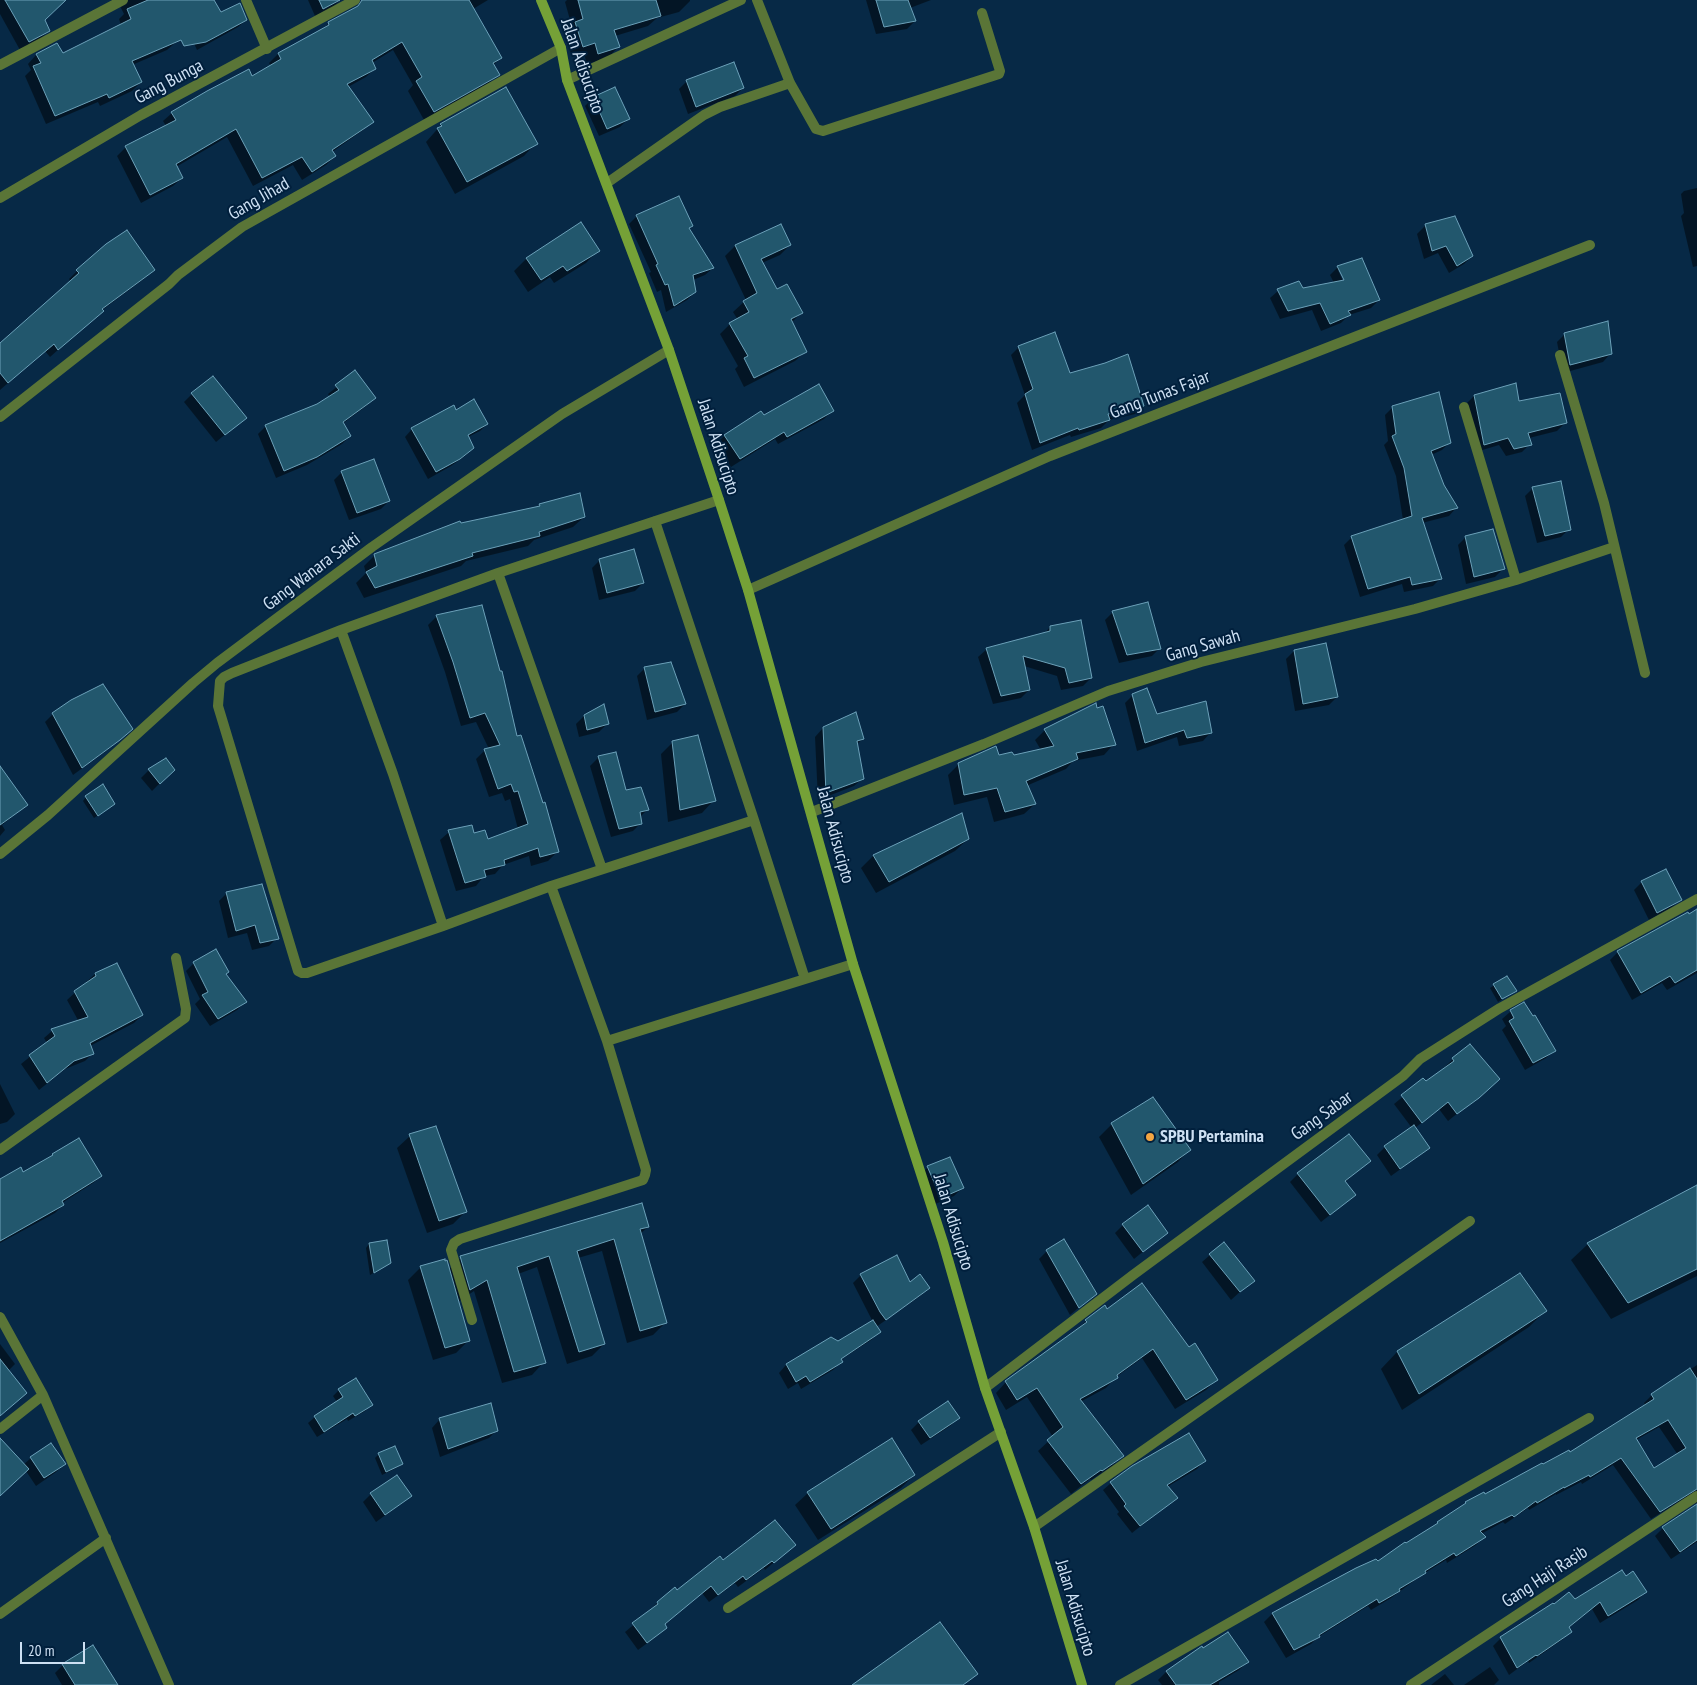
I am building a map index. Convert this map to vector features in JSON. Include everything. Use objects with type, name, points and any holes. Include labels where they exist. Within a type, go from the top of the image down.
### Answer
[{"type":"main road","name":"Jalan Adisucipto","points":[[541,0],[561,48],[567,80],[669,350],[748,590],[812,812],[853,964],[943,1242],[985,1388],[1034,1527],[1082,1685]]},
{"type":"street","points":[[0,65],[123,0]]},
{"type":"street","points":[[246,0],[267,48]]},
{"type":"street","name":"Gang Bunga","points":[[0,198],[141,116],[356,0]]},
{"type":"street","points":[[567,80],[741,0]]},
{"type":"street","points":[[757,0],[790,82],[816,129],[823,131],[999,74],[1000,71],[982,13]]},
{"type":"street","name":"Gang Jihad","points":[[0,417],[169,284],[182,271],[242,227],[561,48]]},
{"type":"street","points":[[607,183],[704,115],[720,107],[790,82]]},
{"type":"street","name":"Gang Tunas Fajar","points":[[748,590],[1050,456],[1590,244]]},
{"type":"street","name":"Gang Wanara Sakti","points":[[0,854],[48,815],[193,683],[218,663],[372,547],[562,414],[669,350]]},
{"type":"street","points":[[1560,355],[1604,503],[1645,673]]},
{"type":"street","points":[[1464,407],[1516,580]]},
{"type":"street","points":[[719,500],[498,573],[341,630],[224,676],[220,681],[218,706],[298,971],[307,973],[551,886],[754,820]]},
{"type":"street","points":[[655,521],[805,979]]},
{"type":"street","name":"Gang Sawah","points":[[812,812],[984,744],[1108,691],[1201,662],[1416,609],[1516,580],[1614,546]]},
{"type":"street","points":[[498,573],[602,869]]},
{"type":"street","points":[[341,630],[393,774],[443,926]]},
{"type":"street","points":[[472,1320],[451,1250],[454,1243],[460,1239],[643,1180],[646,1175],[607,1041],[551,886]]},
{"type":"street","name":"Gang Sabar","points":[[985,1388],[1133,1275],[1403,1076],[1420,1059],[1500,1008],[1697,899]]},
{"type":"street","points":[[0,1150],[185,1018],[186,1009],[176,958]]},
{"type":"street","points":[[607,1041],[853,964]]},
{"type":"street","points":[[1034,1527],[1470,1221]]},
{"type":"street","points":[[0,1317],[43,1395],[169,1685]]},
{"type":"street","points":[[0,1429],[43,1395]]},
{"type":"street","points":[[1120,1685],[1589,1418]]},
{"type":"street","points":[[728,1608],[1000,1432]]},
{"type":"street","name":"Gang Haji Rasib","points":[[1411,1685],[1697,1496]]},
{"type":"street","points":[[0,1614],[106,1538]]},
{"type":"building","points":[[5,0],[66,0],[45,20],[50,31],[29,42]]},
{"type":"building","points":[[148,0],[214,0],[221,12],[240,3],[247,20],[206,42],[184,46],[181,40],[132,61],[142,82],[109,98],[107,94],[55,116],[33,66],[41,63],[36,54],[57,43],[63,53],[131,19],[127,9]]},
{"type":"building","points":[[319,0],[340,0],[323,9]]},
{"type":"building","points":[[362,0],[469,0],[502,58],[493,63],[500,75],[434,112],[416,81],[422,77],[402,42],[372,60],[376,69],[347,84],[374,122],[332,150],[336,156],[312,172],[302,157],[262,178],[236,129],[176,164],[183,178],[150,195],[125,146],[176,120],[171,112],[207,91],[249,69],[252,76],[281,59],[278,53],[329,25],[328,22],[358,6]]},
{"type":"building","points":[[578,0],[656,0],[661,16],[614,30],[620,47],[598,54],[595,43],[583,47],[575,22],[583,19]]},
{"type":"building","points":[[876,0],[908,0],[916,21],[884,27]]},
{"type":"building","points":[[734,62],[744,88],[696,107],[686,80]]},
{"type":"building","points":[[506,87],[538,144],[467,182],[437,128],[442,126],[440,124]]},
{"type":"building","points":[[615,87],[630,119],[607,129],[593,97]]},
{"type":"building","points":[[679,196],[693,226],[689,228],[714,268],[693,275],[696,292],[674,306],[668,284],[665,285],[656,265],[658,264],[636,215]]},
{"type":"building","points":[[1455,216],[1473,256],[1457,266],[1446,246],[1432,251],[1425,224]]},
{"type":"building","points":[[581,222],[600,251],[567,271],[563,266],[541,280],[526,258]]},
{"type":"building","points":[[781,224],[791,245],[761,259],[777,289],[787,284],[803,313],[791,319],[807,352],[754,378],[744,358],[748,356],[729,323],[749,312],[743,301],[757,293],[735,245]]},
{"type":"building","points":[[127,230],[155,270],[102,309],[104,311],[58,350],[54,344],[8,383],[0,373],[0,343],[79,273],[76,270],[106,244]]},
{"type":"building","points":[[1362,258],[1380,300],[1348,311],[1351,315],[1330,324],[1320,303],[1288,311],[1277,289],[1299,281],[1303,288],[1344,280],[1337,266]]},
{"type":"building","points":[[1608,321],[1612,354],[1570,365],[1564,333]]},
{"type":"building","points":[[1055,332],[1070,373],[1128,354],[1144,406],[1108,414],[1110,420],[1079,430],[1078,428],[1040,443],[1025,394],[1033,389],[1018,346]]},
{"type":"building","points":[[355,370],[376,398],[343,422],[351,436],[317,457],[284,471],[265,425],[317,404],[339,390],[335,385]]},
{"type":"building","points":[[213,376],[247,418],[225,435],[191,393]]},
{"type":"building","points":[[1516,383],[1519,401],[1560,393],[1567,423],[1528,433],[1532,445],[1514,449],[1508,438],[1484,445],[1474,395]]},
{"type":"building","points":[[819,384],[834,411],[787,437],[784,432],[740,459],[724,435],[761,411],[764,415]]},
{"type":"building","points":[[1439,392],[1451,443],[1431,451],[1444,485],[1458,508],[1422,518],[1442,579],[1412,585],[1410,577],[1368,589],[1351,536],[1412,516],[1404,468],[1392,436],[1396,434],[1392,406]]},
{"type":"building","points":[[474,399],[488,424],[468,435],[474,448],[460,459],[436,472],[411,428],[454,405],[456,410]]},
{"type":"building","points":[[374,459],[390,501],[357,513],[341,471]]},
{"type":"building","points":[[1561,481],[1571,530],[1545,536],[1532,487]]},
{"type":"building","points":[[580,493],[585,517],[539,532],[540,536],[472,553],[473,556],[375,588],[366,572],[377,566],[374,554],[460,521],[461,523],[540,506],[539,504]]},
{"type":"building","points":[[1493,529],[1505,569],[1474,577],[1465,536]]},
{"type":"building","points":[[634,549],[644,583],[607,593],[599,559]]},
{"type":"building","points":[[1148,602],[1161,649],[1127,655],[1112,611]]},
{"type":"building","points":[[482,605],[500,671],[502,671],[517,736],[521,735],[543,803],[545,802],[559,852],[540,857],[538,848],[504,860],[505,865],[484,870],[486,877],[465,883],[448,830],[472,825],[474,833],[485,830],[488,839],[528,824],[518,791],[514,792],[511,784],[498,789],[484,749],[500,745],[485,713],[470,718],[436,615]]},
{"type":"building","points":[[1081,620],[1092,678],[1069,683],[1065,668],[1023,656],[1030,690],[1001,696],[986,648],[1050,631],[1050,626]]},
{"type":"building","points":[[1326,643],[1338,697],[1303,704],[1294,650]]},
{"type":"building","points":[[671,662],[686,704],[655,712],[644,667]]},
{"type":"building","points":[[103,684],[133,729],[82,768],[52,713],[71,700]]},
{"type":"building","points":[[1147,688],[1157,714],[1206,701],[1212,733],[1187,738],[1184,730],[1145,743],[1132,694]]},
{"type":"building","points":[[1096,703],[1097,708],[1103,706],[1116,745],[1076,753],[1078,759],[1026,781],[1036,804],[1005,812],[997,788],[964,795],[958,763],[996,746],[999,755],[1012,752],[1014,755],[1054,746],[1044,729]]},
{"type":"building","points":[[604,704],[609,724],[587,730],[584,715]]},
{"type":"building","points":[[856,712],[864,739],[857,741],[864,779],[826,793],[823,727]]},
{"type":"building","points":[[698,735],[716,801],[680,810],[672,741]]},
{"type":"building","points":[[616,752],[626,790],[641,787],[649,810],[640,812],[642,824],[619,829],[598,756]]},
{"type":"building","points":[[166,758],[175,770],[160,784],[148,769]]},
{"type":"building","points":[[0,766],[28,805],[0,825]]},
{"type":"building","points":[[103,784],[115,804],[98,816],[85,796]]},
{"type":"building","points":[[962,813],[969,839],[889,882],[873,855]]},
{"type":"building","points":[[1666,869],[1682,900],[1657,913],[1641,881]]},
{"type":"building","points":[[262,884],[279,939],[260,943],[255,925],[236,931],[226,892]]},
{"type":"building","points":[[1697,909],[1697,970],[1675,983],[1670,976],[1641,993],[1617,951],[1688,912],[1689,914]]},
{"type":"building","points":[[216,949],[229,972],[226,974],[247,1002],[218,1019],[202,995],[208,992],[193,962]]},
{"type":"building","points":[[117,963],[143,1015],[90,1043],[94,1054],[74,1061],[47,1083],[29,1055],[55,1036],[51,1029],[88,1017],[74,991],[96,976],[95,973]]},
{"type":"building","points":[[1507,976],[1517,991],[1502,999],[1493,984]]},
{"type":"building","points":[[1524,1002],[1533,1016],[1535,1015],[1556,1051],[1533,1063],[1509,1021],[1514,1018],[1510,1010]]},
{"type":"building","points":[[1470,1044],[1500,1079],[1457,1114],[1448,1102],[1422,1123],[1401,1095],[1423,1078],[1426,1081],[1454,1061],[1452,1058]]},
{"type":"building","name":"SPBU Pertamina","points":[[1153,1097],[1191,1150],[1143,1184],[1111,1123]]},
{"type":"building","points":[[1414,1125],[1430,1148],[1400,1169],[1384,1146]]},
{"type":"building","points":[[436,1126],[467,1212],[439,1221],[409,1134]]},
{"type":"building","points":[[1349,1134],[1371,1161],[1345,1181],[1356,1195],[1330,1215],[1297,1173]]},
{"type":"building","points":[[79,1138],[102,1176],[62,1201],[64,1205],[0,1241],[0,1179],[21,1167],[23,1172]]},
{"type":"building","points":[[950,1157],[964,1188],[941,1198],[927,1166]]},
{"type":"building","points":[[1697,1185],[1697,1269],[1628,1303],[1587,1243]]},
{"type":"building","points":[[642,1203],[649,1227],[640,1229],[667,1323],[640,1331],[614,1239],[577,1251],[605,1344],[579,1352],[549,1256],[517,1267],[546,1363],[514,1372],[487,1280],[470,1290],[460,1256]]},
{"type":"building","points":[[1148,1205],[1168,1233],[1143,1252],[1122,1224]]},
{"type":"building","points":[[1064,1239],[1097,1294],[1079,1308],[1046,1250]]},
{"type":"building","points":[[387,1240],[391,1263],[374,1273],[369,1243]]},
{"type":"building","points":[[1224,1242],[1255,1281],[1240,1292],[1209,1254]]},
{"type":"building","points":[[897,1255],[910,1282],[920,1274],[930,1288],[886,1320],[860,1274]]},
{"type":"building","points":[[445,1259],[445,1261],[447,1260],[470,1341],[445,1348],[420,1266]]},
{"type":"building","points":[[1520,1273],[1547,1311],[1419,1394],[1397,1351]]},
{"type":"building","points":[[1142,1283],[1189,1347],[1195,1343],[1218,1380],[1186,1400],[1153,1349],[1117,1375],[1118,1378],[1080,1399],[1124,1456],[1081,1484],[1047,1440],[1063,1427],[1037,1388],[1017,1400],[1005,1381],[1087,1322],[1085,1320],[1105,1305],[1107,1309]]},
{"type":"building","points":[[873,1320],[881,1332],[841,1359],[843,1362],[810,1382],[806,1376],[796,1382],[786,1364],[831,1337],[838,1341]]},
{"type":"building","points":[[0,1359],[27,1393],[0,1416]]},
{"type":"building","points":[[1690,1368],[1697,1379],[1697,1489],[1660,1512],[1621,1458],[1590,1477],[1589,1475],[1564,1487],[1537,1503],[1536,1501],[1514,1517],[1512,1515],[1480,1531],[1486,1537],[1456,1556],[1454,1553],[1425,1571],[1426,1573],[1399,1589],[1400,1591],[1379,1603],[1377,1599],[1319,1635],[1320,1637],[1294,1650],[1272,1613],[1356,1568],[1376,1559],[1378,1561],[1405,1542],[1438,1523],[1465,1502],[1484,1492],[1485,1494],[1569,1450],[1570,1452],[1654,1399],[1651,1394]],"holes":[[[1668,1420],[1686,1448],[1654,1468],[1636,1438]]]},
{"type":"building","points":[[356,1378],[373,1405],[355,1416],[353,1413],[324,1432],[314,1416],[343,1397],[338,1389]]},
{"type":"building","points":[[948,1401],[960,1418],[930,1438],[918,1421]]},
{"type":"building","points":[[491,1403],[498,1431],[448,1449],[439,1418]]},
{"type":"building","points":[[1189,1433],[1206,1461],[1167,1485],[1178,1498],[1140,1526],[1124,1506],[1126,1504],[1110,1482],[1132,1466]]},
{"type":"building","points":[[0,1438],[29,1469],[0,1496]]},
{"type":"building","points":[[892,1438],[915,1475],[831,1529],[807,1492]]},
{"type":"building","points":[[51,1443],[66,1464],[44,1478],[30,1457]]},
{"type":"building","points":[[395,1446],[403,1464],[386,1472],[378,1453]]},
{"type":"building","points":[[397,1475],[412,1496],[385,1515],[370,1493]]},
{"type":"building","points":[[1697,1504],[1697,1540],[1680,1552],[1662,1527]]},
{"type":"building","points":[[775,1520],[796,1545],[774,1563],[772,1561],[746,1580],[743,1576],[718,1595],[711,1586],[665,1624],[667,1628],[647,1643],[632,1623],[658,1604],[657,1602],[675,1587],[677,1590],[720,1556],[723,1560]]},
{"type":"building","points":[[1622,1570],[1626,1576],[1633,1571],[1647,1592],[1608,1616],[1600,1602],[1569,1627],[1572,1632],[1517,1668],[1500,1637],[1554,1604],[1569,1592],[1575,1599]]},
{"type":"building","points":[[940,1622],[978,1674],[963,1685],[852,1685]]},
{"type":"building","points":[[1228,1632],[1249,1662],[1210,1685],[1176,1685],[1166,1671],[1202,1646],[1203,1648]]},
{"type":"building","points":[[93,1645],[118,1685],[75,1685],[62,1664]]},
{"type":"place","name":"SPBU Pertamina","points":[[1150,1137]]}]
